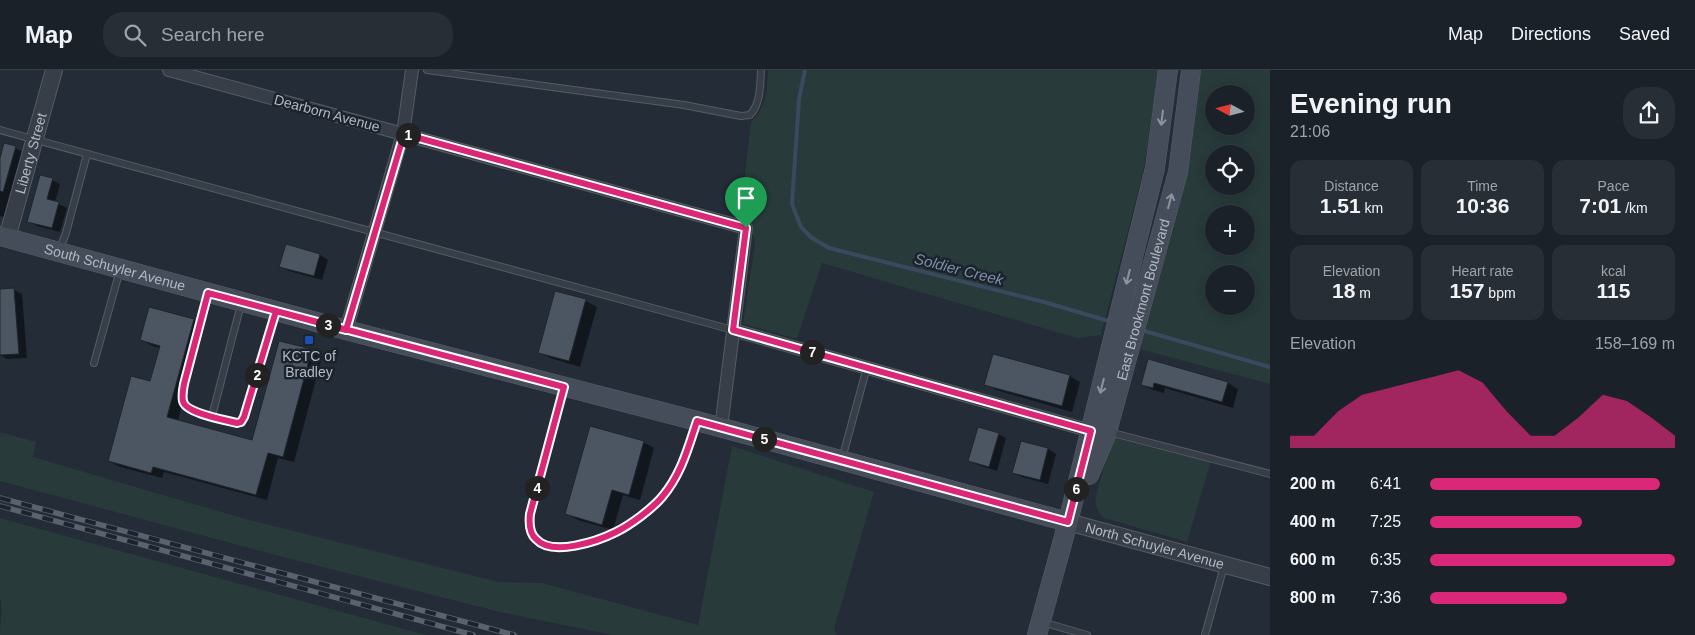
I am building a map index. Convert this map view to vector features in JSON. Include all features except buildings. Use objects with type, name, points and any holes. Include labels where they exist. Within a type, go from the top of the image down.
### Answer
[{"type":"main road","name":"East Brookmont Boulevard","points":[[1039,628],[1068,522],[1099,431],[1122,341],[1120,310],[1155,168],[1168,70]]},
{"type":"main road","name":"East Brookmont Boulevard","points":[[1122,341],[1139,316],[1178,172],[1191,70]]},
{"type":"main road","name":"South Schuyler Avenue","points":[[4,237],[346,330],[722,428]]},
{"type":"main road","name":"North Schuyler Avenue","points":[[722,428],[1068,522]]},
{"type":"street","name":"Liberty Street","points":[[4,237],[35,140],[54,70]]},
{"type":"street","name":"Dearborn Avenue","points":[[169,70],[746,228],[733,330]]},
{"type":"street","points":[[346,330],[404,134],[412,70]]},
{"type":"street","points":[[722,428],[733,330],[1099,431]]},
{"type":"street","name":"North Schuyler Avenue","points":[[1068,522],[1270,577]]},
{"type":"lane","points":[[427,70],[684,104],[741,116],[750,115],[755,109],[761,70]]},
{"type":"lane","points":[[0,130],[733,330]]},
{"type":"lane","points":[[59,252],[88,154]]},
{"type":"lane","points":[[94,363],[120,269]]},
{"type":"lane","points":[[208,293],[184,384],[183,400],[185,407],[192,411],[237,423],[241,422],[244,417],[276,311]]},
{"type":"lane","points":[[212,416],[242,302]]},
{"type":"lane","points":[[841,460],[867,368]]},
{"type":"lane","points":[[564,387],[530,514],[531,531],[535,539],[550,546],[577,545],[601,539],[618,531],[661,498],[676,477],[686,455],[697,421]]},
{"type":"lane","points":[[1099,431],[1270,474]]},
{"type":"lane","points":[[1205,635],[1224,564]]},
{"type":"lane","points":[[1039,628],[1087,635]]},
{"type":"shaded area","points":[[768,70],[1158,70],[1143,173],[1101,335],[1077,338],[822,263],[797,339],[743,324],[755,243],[750,223],[740,217],[751,122],[763,104]]},
{"type":"shaded area","points":[[1197,70],[1270,70],[1270,384],[1140,349],[1183,180]]},
{"type":"shaded area","points":[[0,432],[36,442],[33,457],[242,518],[499,582],[542,583],[698,625],[732,446],[874,492],[834,629],[837,635],[613,635],[500,612],[279,556],[0,481]]},
{"type":"shaded area","points":[[1112,436],[1211,461],[1187,542],[1104,518],[1100,513],[1095,499]]},
{"type":"shaded area","points":[[0,518],[426,635],[0,635]]},
{"type":"waterway","name":"Soldier Creek","points":[[805,70],[799,99],[792,204],[801,227],[812,238],[829,248],[1044,302],[1112,322]]},
{"type":"waterway","name":"Soldier Creek","points":[[1141,330],[1270,367]]},
{"type":"railway","points":[[0,498],[514,635]]},
{"type":"railway","points":[[0,506],[473,635]]},
{"type":"place","name":"KCTC of Bradley","points":[[309,340]]},
{"type":"route","points":[[746,228],[404,134],[346,330],[276,311],[241,422],[237,423],[192,411],[185,407],[183,400],[184,384],[208,293],[276,311],[346,330],[564,387],[530,514],[529,524],[535,539],[550,546],[577,545],[601,539],[618,531],[640,516],[661,498],[676,477],[686,455],[697,421],[1068,522],[1091,431],[733,330],[746,228]]}]
